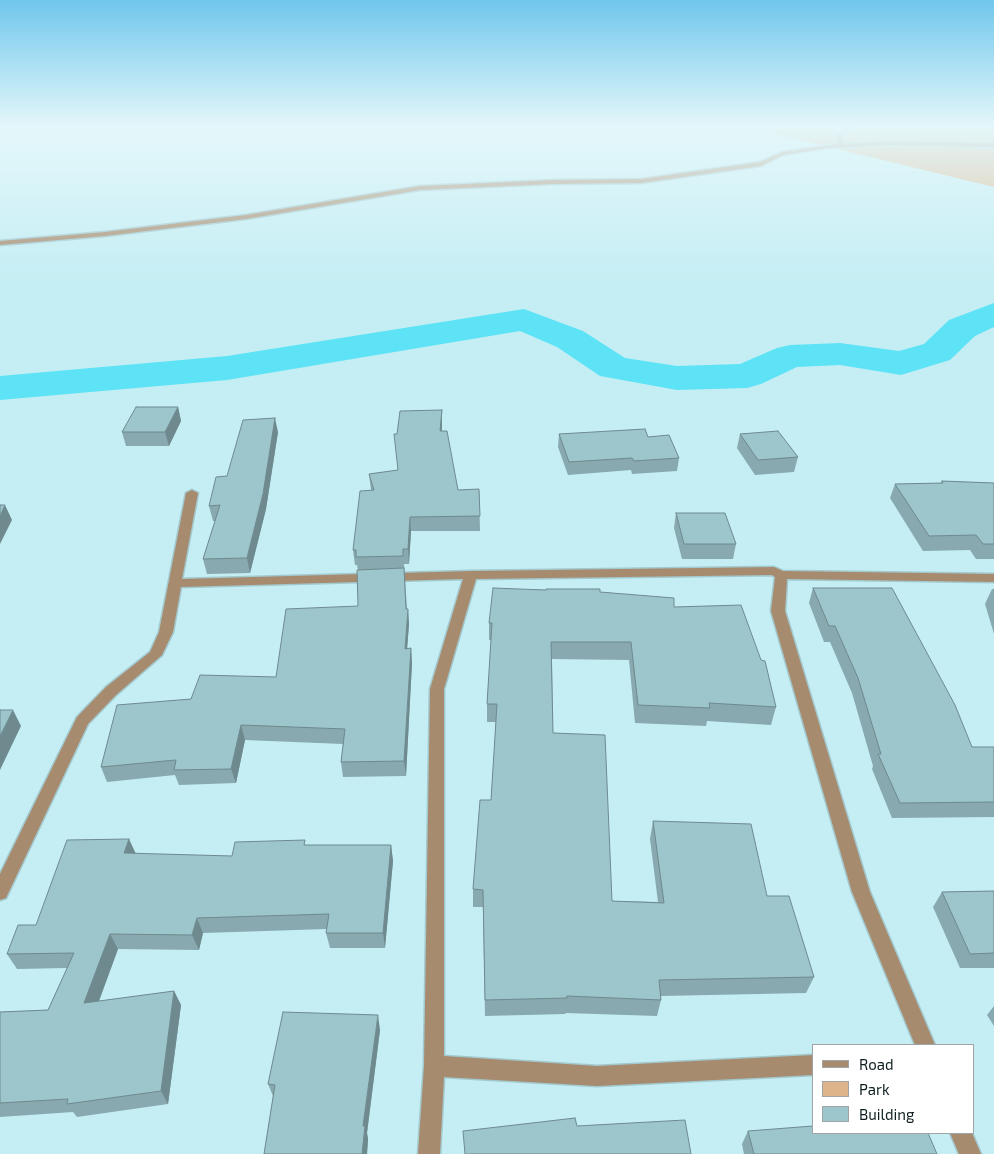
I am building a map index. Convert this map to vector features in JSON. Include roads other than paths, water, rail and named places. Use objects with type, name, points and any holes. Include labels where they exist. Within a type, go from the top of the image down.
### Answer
[{"type":"street","points":[[0,243],[105,234],[246,217],[420,188],[553,182],[642,181]]},
{"type":"street","points":[[0,892],[82,721],[111,691],[155,655],[166,632],[192,493]]},
{"type":"street","points":[[175,584],[471,575],[774,571],[781,575],[994,578]]},
{"type":"street","points":[[429,1154],[434,1066],[437,689],[471,575]]},
{"type":"street","points":[[781,575],[778,611],[861,892],[925,1044]]},
{"type":"street","points":[[434,1066],[597,1076],[812,1065]]},
{"type":"street","points":[[961,1134],[970,1154]]},
{"type":"waterway","points":[[0,388],[227,368],[524,320],[570,339],[614,368],[677,378],[747,376],[790,356],[840,354],[901,363],[937,352],[962,328],[994,314]]}]
